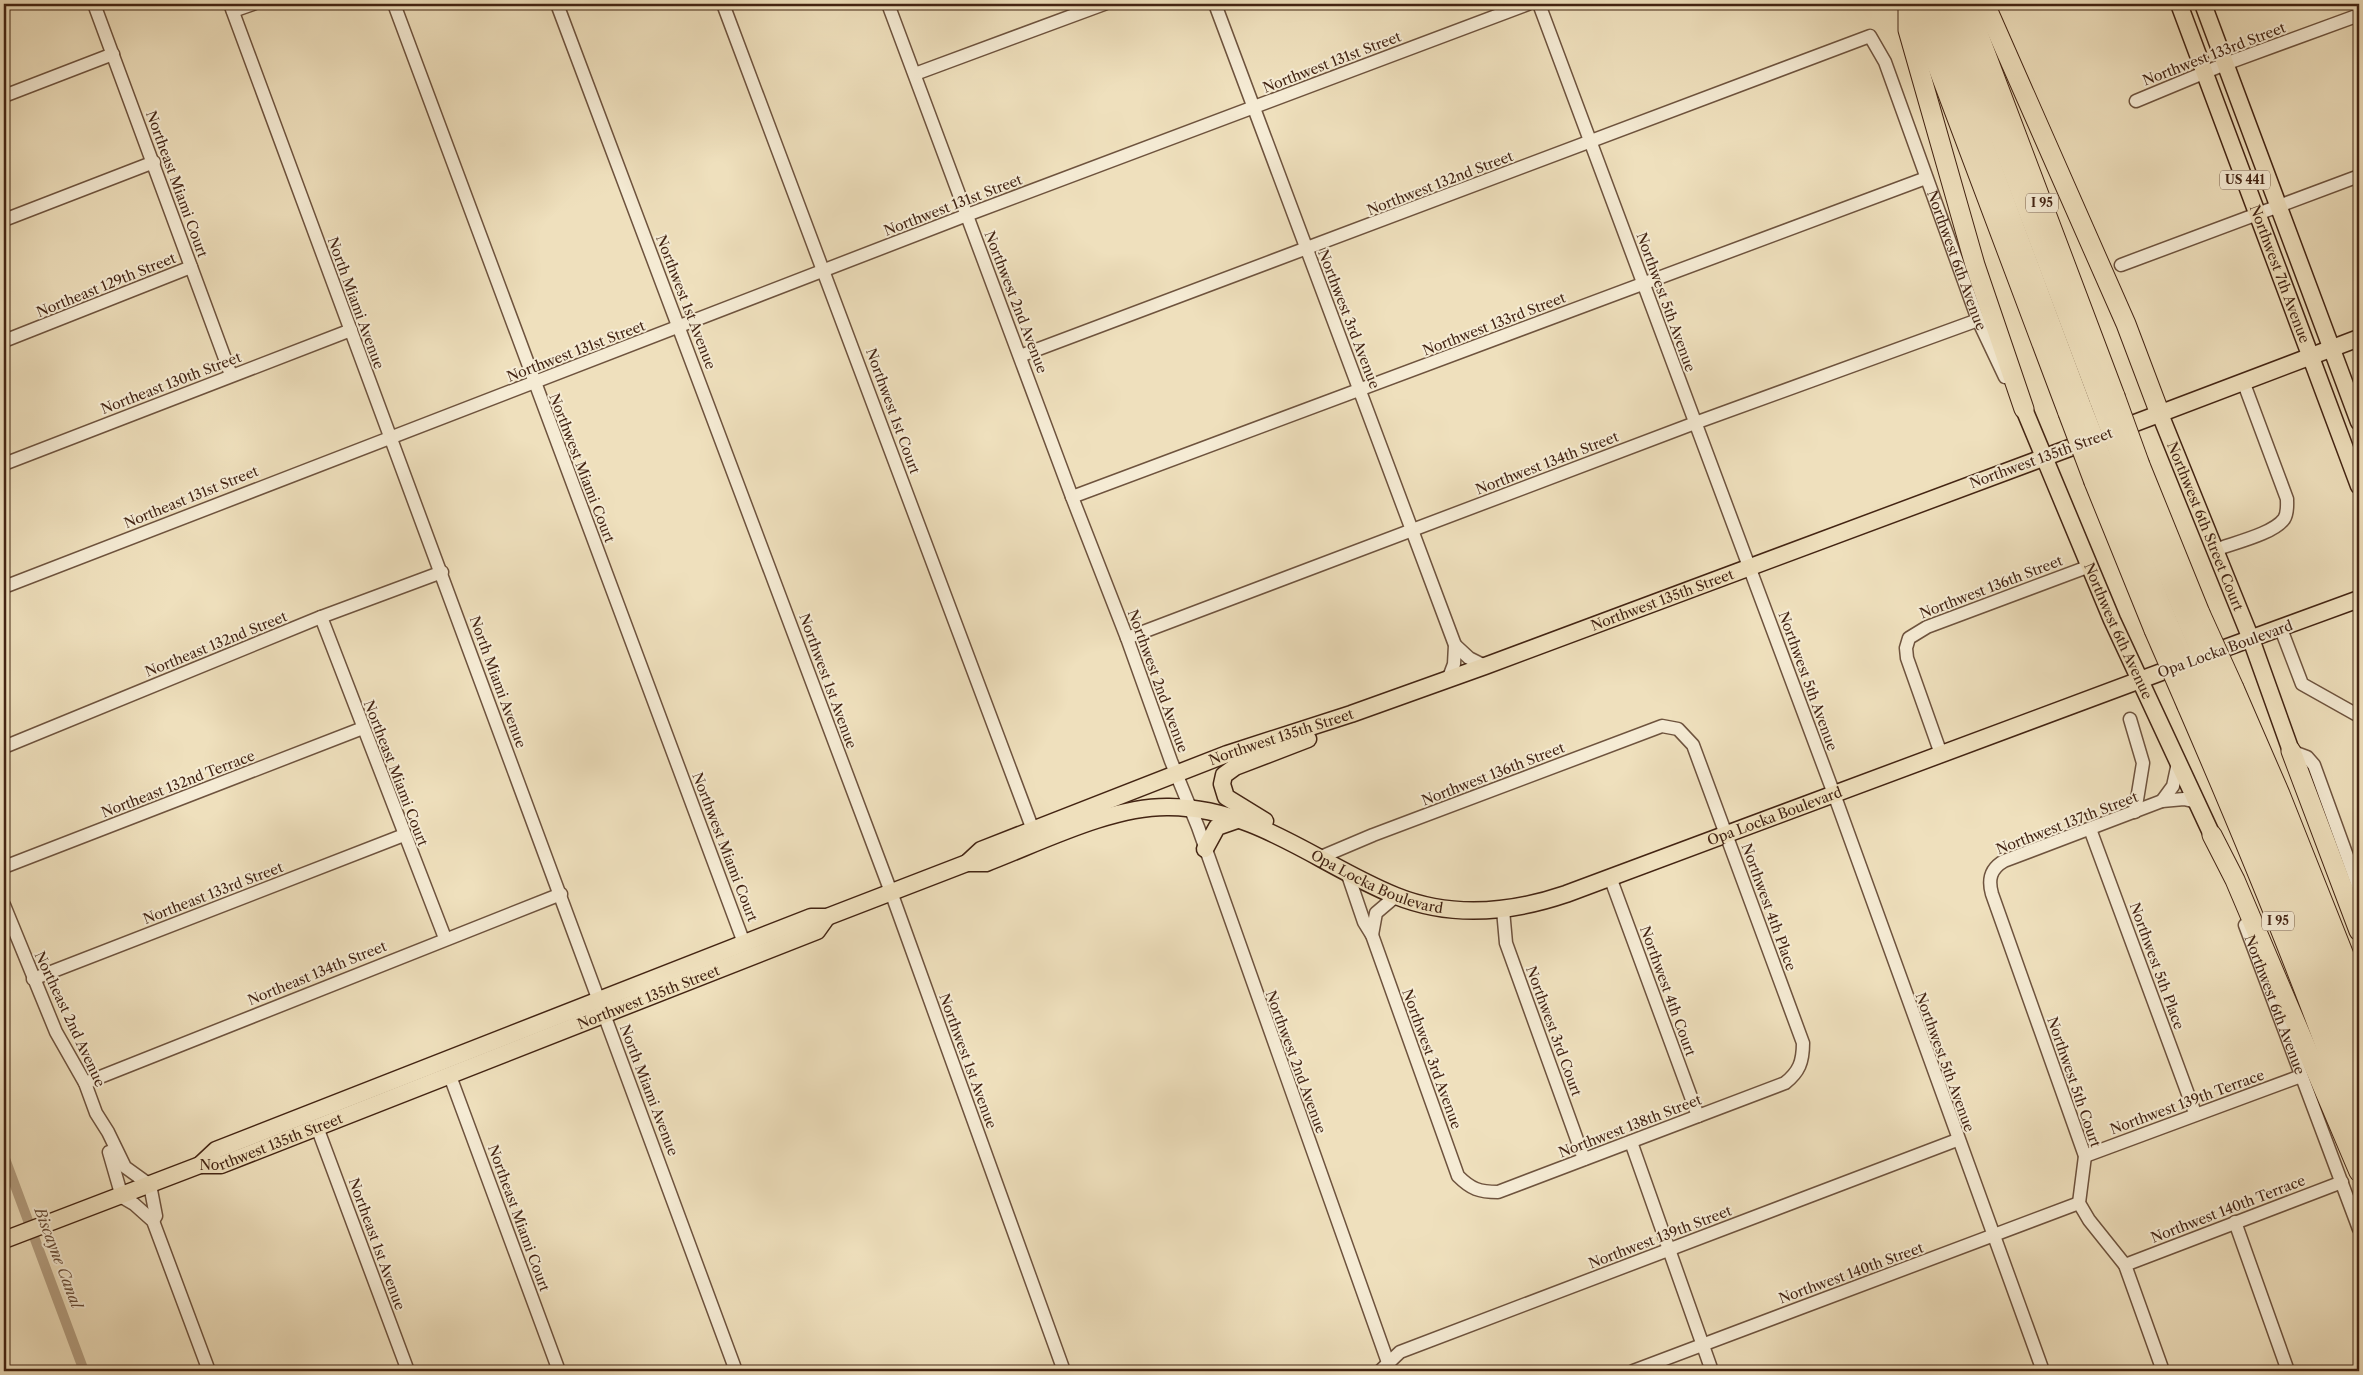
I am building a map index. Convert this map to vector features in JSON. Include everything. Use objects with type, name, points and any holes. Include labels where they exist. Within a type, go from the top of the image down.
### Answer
[{"type":"highway","points":[[1908,4],[1949,14]]},
{"type":"highway","name":"I 95","points":[[1914,4],[1949,14]]},
{"type":"highway","points":[[1931,4],[1949,14],[2126,324],[2160,414]]},
{"type":"highway","points":[[1949,14],[1975,265],[2024,409]]},
{"type":"highway","name":"I 95","points":[[1949,14],[2117,474],[2210,697],[2284,936],[2359,1140]]},
{"type":"highway","name":"I 95","points":[[1949,14],[2091,405],[2177,621],[2210,697],[2280,794],[2359,993]]},
{"type":"highway","points":[[2210,697],[2292,869],[2359,1038]]},
{"type":"highway","points":[[2210,697],[2331,1010],[2359,1088]]},
{"type":"highway","points":[[2291,751],[2359,931]]},
{"type":"highway","points":[[2212,835],[2235,880],[2359,1172]]},
{"type":"main road","name":"Northwest 7th Avenue","points":[[2179,4],[2359,486]]},
{"type":"main road","name":"Northwest 7th Avenue","points":[[2203,4],[2359,422]]},
{"type":"main road","name":"Northwest 135th Street","points":[[967,863],[981,850],[1178,778],[1227,754],[1448,680],[2359,338]]},
{"type":"main road","name":"Northwest 6th Avenue","points":[[2024,409],[2112,620],[2212,835]]},
{"type":"main road","name":"Northwest 6th Street Court","points":[[2160,414],[2250,640],[2291,751]]},
{"type":"main road","name":"Opa Locka Boulevard","points":[[1190,808],[1240,819],[1286,838],[1347,872],[1396,896],[1449,909],[1503,910],[1540,903],[2359,599]]},
{"type":"main road","points":[[1286,838],[1263,819],[1229,800],[1223,790],[1224,775],[1235,767],[1322,733],[1351,714]]},
{"type":"main road","points":[[1106,817],[1124,805],[1178,778]]},
{"type":"main road","name":"Northwest 135th Street","points":[[200,1165],[216,1150],[811,917],[827,918],[967,863],[986,863],[1106,817],[1155,807],[1190,808]]},
{"type":"main road","points":[[1205,849],[1218,827],[1240,819]]},
{"type":"main road","name":"Northwest 135th Street","points":[[200,1165],[221,1165],[605,1015],[817,931],[827,918]]},
{"type":"main road","points":[[692,980],[703,968],[743,952],[744,943]]},
{"type":"main road","points":[[4,1240],[200,1165]]},
{"type":"street","name":"Northeast Miami Court","points":[[95,4],[231,375]]},
{"type":"street","points":[[231,8],[253,4]]},
{"type":"street","name":"Northwest Miami Court","points":[[394,4],[744,943]]},
{"type":"street","name":"Northwest 1st Avenue","points":[[558,4],[891,892],[1064,1371]]},
{"type":"street","name":"Northwest 1st Court","points":[[724,4],[1033,830]]},
{"type":"street","name":"Northwest 2nd Avenue","points":[[888,4],[1205,849],[1386,1368]]},
{"type":"street","points":[[915,74],[1104,4]]},
{"type":"street","name":"Northwest 3rd Avenue","points":[[1215,4],[1455,646],[1454,664],[1448,680]]},
{"type":"street","name":"Northwest 131st Street","points":[[391,439],[967,215],[1528,4]]},
{"type":"street","name":"Northwest 5th Avenue","points":[[1539,4],[1834,794],[1957,1140],[2042,1371]]},
{"type":"street","name":"North Miami Avenue","points":[[231,8],[442,572],[736,1371]]},
{"type":"street","name":"Northwest 133rd Street","points":[[2136,101],[2225,64],[2359,15]]},
{"type":"street","name":"Northwest 132nd Street","points":[[1020,356],[1870,36]]},
{"type":"street","name":"Northwest 6th Avenue","points":[[1870,36],[1885,62],[1978,320],[2009,384],[2024,409]]},
{"type":"street","points":[[4,96],[112,54]]},
{"type":"street","points":[[4,220],[154,162]]},
{"type":"street","points":[[2121,265],[2359,176]]},
{"type":"street","name":"Northwest 133rd Street","points":[[1072,498],[1926,178]]},
{"type":"street","name":"Northeast 129th Street","points":[[4,341],[191,267]]},
{"type":"street","name":"Northwest 134th Street","points":[[1127,638],[1695,422],[1978,320]]},
{"type":"street","name":"Northeast 130th Street","points":[[4,464],[351,330]]},
{"type":"street","points":[[2215,550],[2272,529],[2285,518],[2287,512],[2287,499],[2243,381]]},
{"type":"street","name":"Northeast 131st Street","points":[[4,586],[291,474],[391,439]]},
{"type":"street","name":"Northwest 136th Street","points":[[1941,754],[1908,663],[1906,643],[1918,630],[2090,566]]},
{"type":"street","name":"Northeast 132nd Street","points":[[4,747],[321,617],[442,572]]},
{"type":"street","name":"Northeast Miami Court","points":[[321,617],[445,938]]},
{"type":"street","points":[[2281,629],[2302,684],[2359,716]]},
{"type":"street","points":[[1455,646],[1468,658],[1485,666]]},
{"type":"street","points":[[2130,719],[2142,763],[2135,812]]},
{"type":"street","name":"Northwest 136th Street","points":[[1321,857],[1373,835],[1662,726],[1678,730]]},
{"type":"street","name":"Northeast 132nd Terrace","points":[[4,867],[363,728]]},
{"type":"street","name":"Northwest 4th Place","points":[[1678,730],[1693,745],[1803,1043],[1802,1063],[1797,1073]]},
{"type":"street","points":[[2291,751],[2307,757],[2314,765],[2359,889]]},
{"type":"street","points":[[2162,801],[2173,786],[2178,763]]},
{"type":"street","name":"Northwest 137th Street","points":[[1990,878],[1995,868],[2004,861],[2162,801],[2184,799],[2197,802]]},
{"type":"street","name":"Northwest 5th Place","points":[[2090,829],[2195,1113]]},
{"type":"street","name":"Northeast 133rd Street","points":[[33,979],[404,835]]},
{"type":"street","name":"Northwest 6th Avenue","points":[[2212,835],[2359,1229]]},
{"type":"street","name":"Northwest 3rd Avenue","points":[[1347,872],[1364,922],[1372,936],[1458,1176],[1470,1188]]},
{"type":"street","name":"Northwest 4th Court","points":[[1610,877],[1698,1116]]},
{"type":"street","name":"Northwest 5th Court","points":[[1990,878],[1992,894],[2085,1156],[2079,1204]]},
{"type":"street","name":"Northeast 134th Street","points":[[85,1083],[445,938],[561,894]]},
{"type":"street","points":[[1372,936],[1376,914],[1396,896]]},
{"type":"street","name":"Northeast 2nd Avenue","points":[[4,905],[56,1032],[85,1083],[99,1119],[108,1132],[125,1167],[150,1185]]},
{"type":"street","name":"Northwest 3rd Court","points":[[1503,910],[1506,943],[1584,1159]]},
{"type":"street","name":"Northwest 138th Street","points":[[1470,1188],[1482,1192],[1498,1192],[1785,1083],[1797,1073]]},
{"type":"street","name":"Northeast Miami Court","points":[[450,1076],[559,1371]]},
{"type":"street","name":"Northwest 139th Terrace","points":[[2085,1156],[2195,1113],[2301,1076]]},
{"type":"street","name":"Northeast 2nd Avenue","points":[[99,1119],[99,1125],[115,1168],[122,1196]]},
{"type":"street","name":"Northeast 1st Avenue","points":[[318,1127],[408,1371]]},
{"type":"street","name":"Northwest 139th Street","points":[[1386,1368],[1400,1352],[1957,1140]]},
{"type":"street","points":[[1631,1142],[1712,1371]]},
{"type":"street","name":"Northwest 140th Terrace","points":[[2126,1265],[2342,1182]]},
{"type":"street","points":[[150,1185],[156,1216],[153,1221]]},
{"type":"street","points":[[122,1196],[153,1221],[209,1371]]},
{"type":"street","points":[[2079,1204],[2089,1220],[2126,1265],[2163,1371]]},
{"type":"street","name":"Northwest 140th Street","points":[[1633,1371],[2079,1204]]},
{"type":"street","points":[[2235,1222],[2288,1371]]},
{"type":"waterway","name":"Biscayne Canal","points":[[4,1156],[84,1371]]}]
